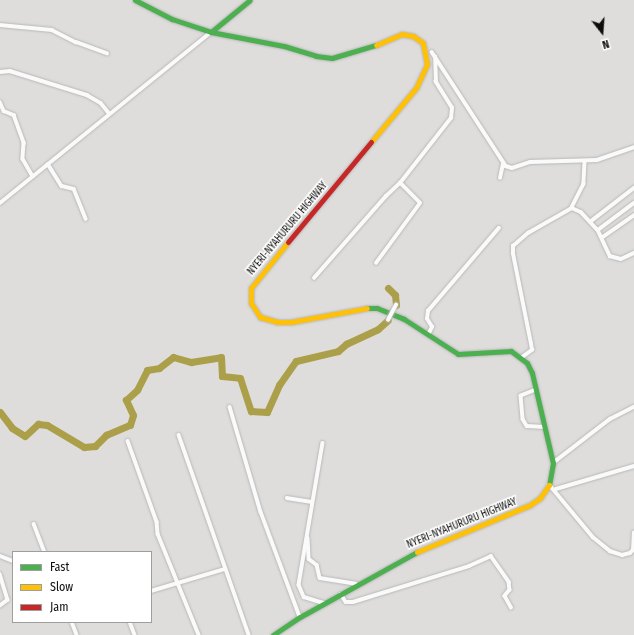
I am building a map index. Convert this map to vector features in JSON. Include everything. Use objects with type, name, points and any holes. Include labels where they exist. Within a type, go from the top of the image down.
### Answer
[{"type":"main road","name":"NYERI-NYAHURURU HIGHWAY","points":[[135,0],[172,19],[211,32],[332,58],[355,53],[398,35],[412,36],[423,43],[427,64],[416,88],[263,271],[251,288],[250,296],[256,314],[269,321],[291,322],[365,308],[377,308],[399,316],[458,354],[503,350],[511,351],[521,358],[532,373],[553,463],[549,484],[540,498],[519,512],[484,523],[414,553],[300,617],[273,635]]},
{"type":"main road","points":[[211,32],[250,0]]},
{"type":"street","points":[[0,25],[52,30],[76,42],[107,53]]},
{"type":"street","points":[[0,203],[109,113],[211,32]]},
{"type":"street","points":[[432,52],[503,164],[512,168],[530,162],[585,162],[609,157],[634,147]]},
{"type":"street","points":[[314,278],[400,183],[453,115],[452,108],[436,82],[435,57]]},
{"type":"street","points":[[0,72],[10,71],[87,95],[101,103],[109,113]]},
{"type":"street","points":[[0,102],[4,111],[11,112],[15,118],[24,143],[23,159],[33,176]]},
{"type":"street","points":[[521,358],[532,350],[513,254],[513,246],[528,233],[572,208],[584,184],[585,162]]},
{"type":"street","points":[[48,164],[62,186],[74,189],[86,219]]},
{"type":"street","points":[[500,178],[503,164]]},
{"type":"street","points":[[376,263],[420,204],[400,183]]},
{"type":"street","points":[[590,222],[634,188]]},
{"type":"street","points":[[598,230],[634,203]]},
{"type":"street","points":[[572,208],[579,210],[598,230],[603,237],[610,256],[621,259],[634,253]]},
{"type":"street","points":[[603,237],[634,215]]},
{"type":"street","points":[[428,335],[432,327],[427,319],[428,311],[499,228]]},
{"type":"street","points":[[388,320],[396,305]]},
{"type":"street","points":[[536,390],[521,396],[522,419],[527,426],[545,427]]},
{"type":"street","points":[[230,407],[261,512],[300,617]]},
{"type":"street","points":[[553,463],[610,420],[634,407]]},
{"type":"street","points":[[179,435],[249,635]]},
{"type":"street","points":[[128,441],[157,522],[158,534],[198,635]]},
{"type":"street","points":[[322,443],[307,530],[300,592],[304,597],[325,604]]},
{"type":"street","points":[[556,489],[634,466]]},
{"type":"street","points":[[549,484],[556,489],[559,497],[593,537],[610,551],[622,555],[630,553],[633,550],[634,533]]},
{"type":"street","points":[[287,498],[312,502]]},
{"type":"street","points":[[34,524],[45,551]]},
{"type":"street","points":[[307,530],[309,559],[316,565],[320,578],[358,585]]},
{"type":"street","points":[[0,556],[12,561]]},
{"type":"street","points":[[341,594],[346,602],[353,602],[469,566],[491,556],[509,582],[510,590],[505,596],[511,607]]},
{"type":"street","points":[[152,591],[225,569]]},
{"type":"street","points":[[0,574],[8,600],[0,606]]},
{"type":"street","points":[[72,623],[77,635]]},
{"type":"street","points":[[130,623],[135,635]]},
{"type":"waterway","points":[[388,288],[395,295],[396,305]]},
{"type":"waterway","points":[[0,412],[12,428],[25,436],[38,424],[47,425],[84,447],[95,446],[106,435],[130,425],[133,415],[126,400],[137,390],[147,370],[159,368],[173,357],[191,362],[221,357],[222,376],[240,378],[251,411],[267,412],[279,385],[296,361],[338,351],[346,344],[378,329],[388,320]]},
{"type":"traffic: fast","points":[[135,0],[172,19],[211,32],[284,46],[316,56],[332,58],[376,45]]},
{"type":"traffic: fast","points":[[211,32],[250,0]]},
{"type":"traffic: fast","points":[[367,308],[377,308],[404,319],[458,354],[511,351],[527,363],[532,373],[553,463],[549,485]]},
{"type":"traffic: fast","points":[[273,635],[300,617],[417,552]]},
{"type":"traffic: slow","points":[[371,142],[416,88],[427,64],[423,43],[413,36],[402,34],[376,45]]},
{"type":"traffic: slow","points":[[288,242],[251,288],[251,303],[260,317],[277,322],[291,322],[367,308]]},
{"type":"traffic: slow","points":[[417,552],[530,505],[540,498],[549,485]]},
{"type":"traffic: jam","points":[[288,242],[371,142]]}]
